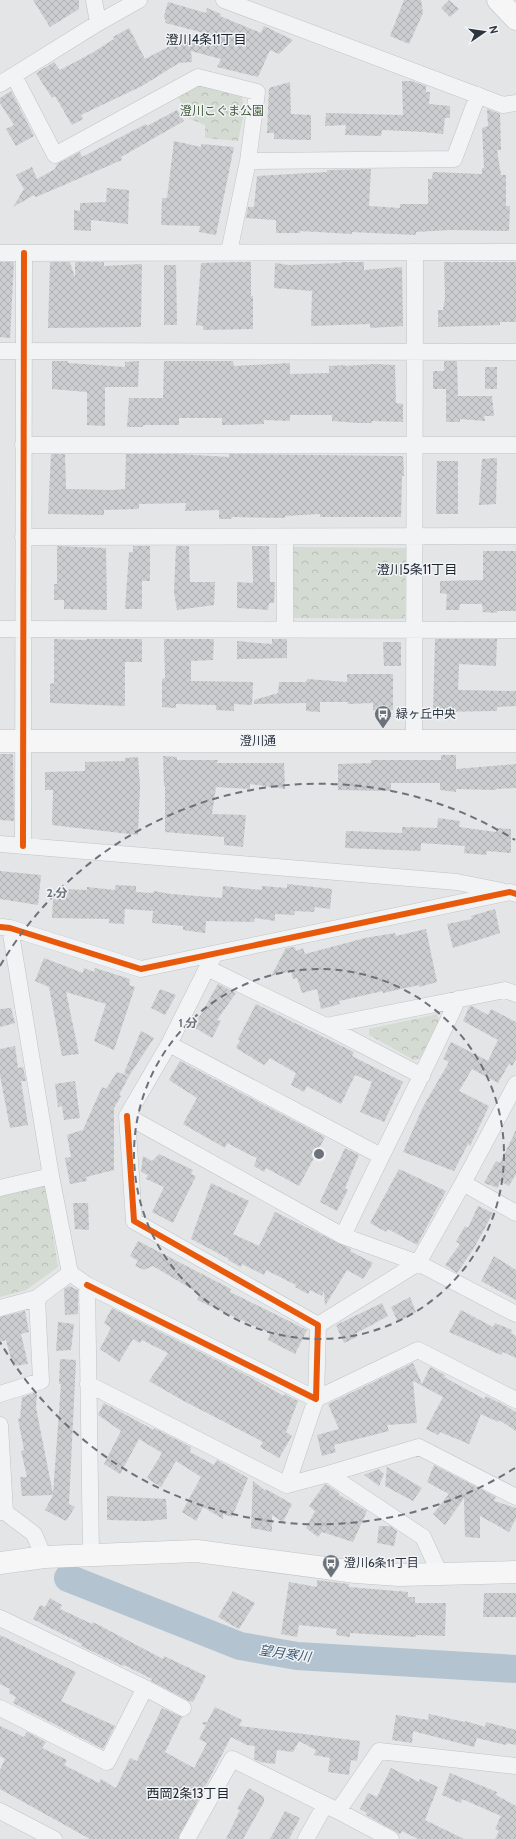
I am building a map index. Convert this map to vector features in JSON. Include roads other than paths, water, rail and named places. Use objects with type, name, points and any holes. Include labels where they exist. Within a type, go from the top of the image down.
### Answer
[{"type":"street","points":[[94,0],[98,23]]},
{"type":"street","points":[[140,0],[98,23],[7,80],[55,155],[198,77],[256,92],[248,161],[229,252]]},
{"type":"street","points":[[224,0],[503,105],[516,103]]},
{"type":"street","points":[[498,0],[516,19]]},
{"type":"street","points":[[248,161],[454,159],[478,95]]},
{"type":"street","points":[[0,252],[516,252]]},
{"type":"street","points":[[414,741],[416,352],[415,252]]},
{"type":"street","points":[[24,253],[24,630],[22,741],[24,846]]},
{"type":"street","points":[[0,352],[516,352]]},
{"type":"street","points":[[24,445],[516,445]]},
{"type":"street","points":[[23,537],[516,536]]},
{"type":"street","points":[[285,537],[285,629]]},
{"type":"street","points":[[0,629],[516,630]]},
{"type":"street","name":"澄川通","points":[[0,741],[516,741]]},
{"type":"street","points":[[0,844],[457,882],[514,893]]},
{"type":"street","points":[[316,1399],[87,1285],[70,1273],[5,927],[141,969],[211,961],[514,893]]},
{"type":"street","points":[[211,961],[326,1026],[422,1076]]},
{"type":"street","points":[[211,961],[169,1044],[127,1116],[134,1221],[318,1325]]},
{"type":"street","points":[[326,1026],[505,990],[516,994]]},
{"type":"street","points":[[343,1236],[381,1156],[422,1076],[458,999]]},
{"type":"street","points":[[169,1044],[381,1156]]},
{"type":"street","points":[[318,1325],[418,1262],[463,1183],[516,1084]]},
{"type":"street","points":[[127,1116],[343,1236],[418,1262],[516,1314]]},
{"type":"street","points":[[0,1188],[51,1176]]},
{"type":"street","points":[[463,1183],[516,1213]]},
{"type":"street","points":[[0,1308],[37,1298],[70,1273]]},
{"type":"street","points":[[87,1285],[91,1555]]},
{"type":"street","points":[[0,1394],[41,1381],[37,1298]]},
{"type":"street","points":[[287,1485],[316,1399],[318,1325]]},
{"type":"street","points":[[316,1399],[418,1350],[516,1400]]},
{"type":"street","points":[[88,1384],[287,1485],[419,1447],[516,1497]]},
{"type":"street","points":[[0,1425],[3,1512],[34,1534],[44,1557]]},
{"type":"street","points":[[328,1474],[423,1537],[440,1574]]},
{"type":"street","points":[[0,1563],[44,1557],[197,1550],[356,1572],[399,1575],[516,1572]]},
{"type":"street","points":[[0,1618],[183,1708]]},
{"type":"street","points":[[0,1708],[107,1762],[145,1688]]},
{"type":"street","points":[[306,1839],[379,1751],[516,1766]]},
{"type":"street","points":[[187,1839],[232,1759],[391,1839]]},
{"type":"street","points":[[0,1811],[54,1839]]},
{"type":"waterway","name":"望月寒川","points":[[68,1578],[240,1646],[297,1656],[516,1669]]},
{"type":"place","name":"緑ヶ丘中央","points":[[383,729]]},
{"type":"place","name":"澄川6条11丁目","points":[[331,1578]]},
{"type":"district","name":"澄川4条11丁目","points":[[206,39]]},
{"type":"district","name":"澄川5条11丁目","points":[[417,569]]},
{"type":"district","name":"西岡2条13丁目","points":[[188,1793]]},
{"type":"park label","name":"澄川こぐま公園","points":[[222,111]]}]
